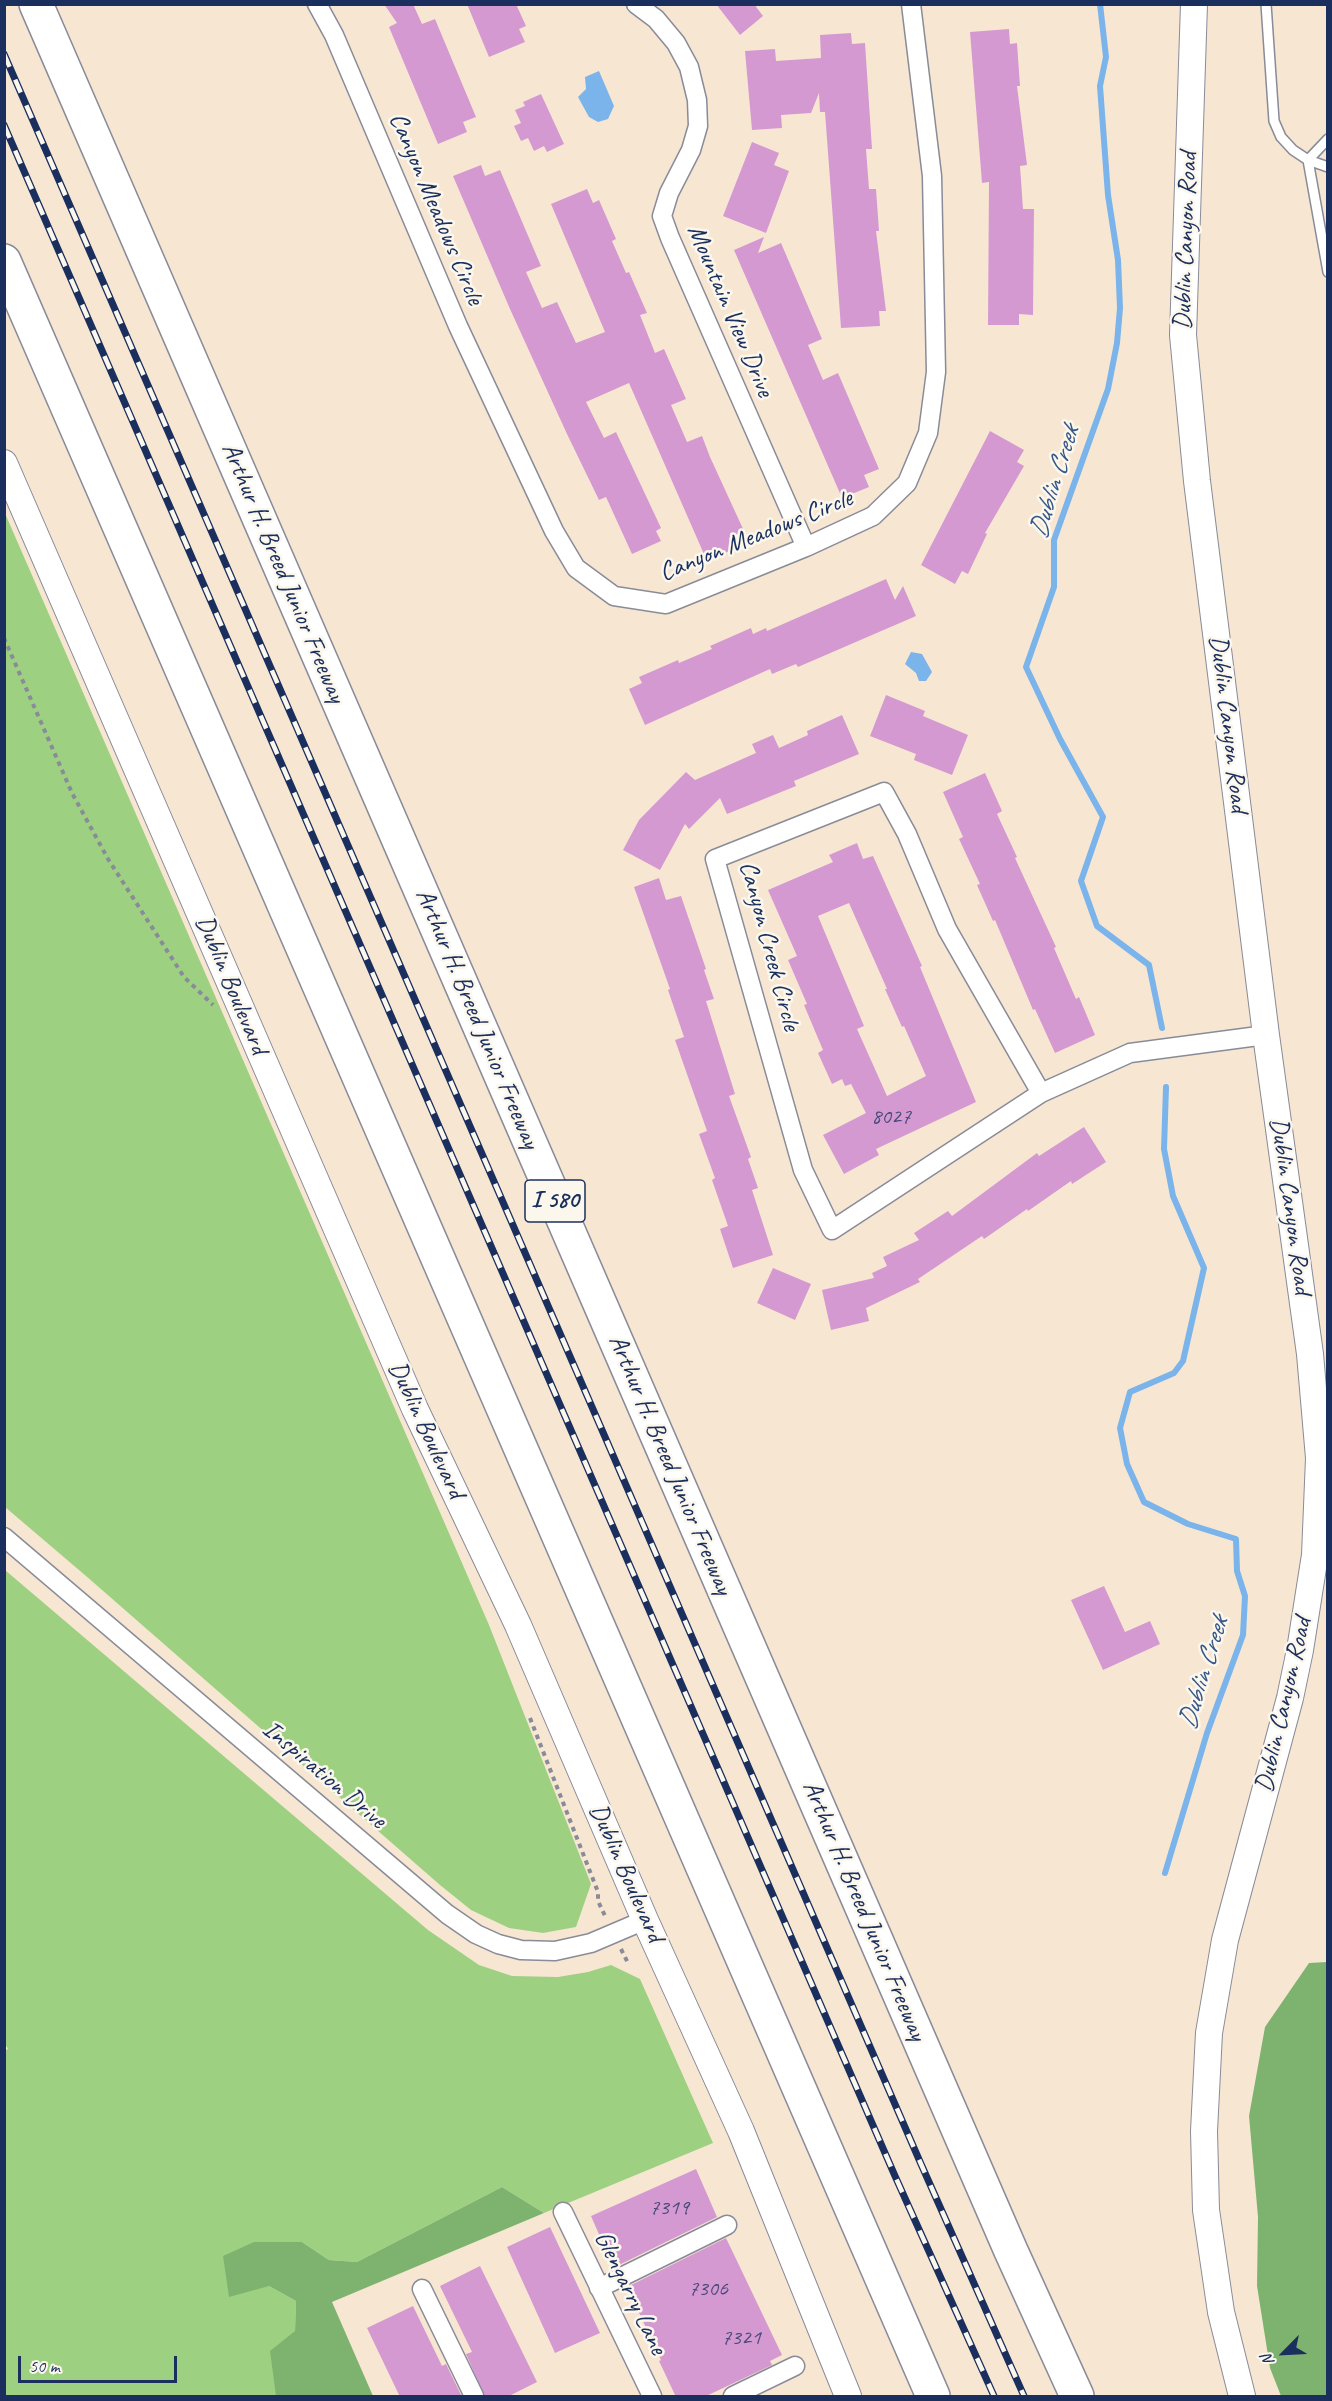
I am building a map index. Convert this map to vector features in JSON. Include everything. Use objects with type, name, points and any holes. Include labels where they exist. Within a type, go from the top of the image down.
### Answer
[{"type":"highway","name":"Arthur H. Breed Junior Freeway","points":[[36,4],[1011,2251],[1077,2397]]},
{"type":"highway","points":[[4,261],[933,2397]]},
{"type":"main road","name":"Dublin Canyon Road","points":[[1194,4],[1183,335],[1197,481],[1266,1035],[1310,1354],[1319,1458],[1315,1555],[1300,1650],[1290,1698],[1220,1961],[1209,2033],[1204,2105],[1206,2210],[1221,2312],[1242,2397]]},
{"type":"main road","name":"Dublin Boulevard","points":[[4,463],[415,1408],[518,1624],[645,1920],[741,2131],[848,2397]]},
{"type":"street","name":"Canyon Meadows Circle","points":[[317,4],[334,35],[458,326],[554,531],[576,568],[614,596],[666,604],[806,547],[873,516],[907,483],[928,433],[936,372],[932,176],[917,6]]},
{"type":"street","name":"Mountain View Drive","points":[[636,4],[656,19],[676,42],[689,67],[697,100],[698,126],[691,150],[669,193],[662,216],[806,547]]},
{"type":"street","name":"Canyon Creek Circle","points":[[1041,1093],[948,929],[907,834],[884,792],[715,859],[803,1170],[832,1230],[1041,1093],[1130,1053],[1266,1035]]},
{"type":"street","name":"Inspiration Drive","points":[[4,1537],[438,1906],[476,1935],[521,1950],[555,1952],[591,1943],[645,1920]]},
{"type":"street","name":"Glengarry Lane","points":[[563,2212],[652,2397]]},
{"type":"street","points":[[599,2288],[727,2225]]},
{"type":"street","points":[[422,2289],[474,2397]]},
{"type":"street","points":[[734,2397],[795,2366]]},
{"type":"lane","points":[[1266,4],[1274,121],[1281,137],[1293,150],[1328,167]]},
{"type":"lane","points":[[1308,159],[1328,139]]},
{"type":"lane","points":[[1308,159],[1328,272]]},
{"type":"path","points":[[4,638],[72,794],[108,859],[184,977],[218,1010]]},
{"type":"green space","points":[[4,511],[489,1625],[591,1884],[576,1927],[543,1933],[509,1928],[471,1910],[5,1507]]},
{"type":"green space","points":[[5,1570],[428,1930],[479,1965],[512,1976],[558,1977],[611,1965],[640,1979],[713,2143],[544,2213],[502,2187],[357,2262],[329,2260],[302,2242],[269,2286],[296,2301],[295,2331],[276,2396],[5,2396],[4,2051],[8,2049],[5,2044]]},
{"type":"green space","points":[[1327,1962],[1327,2396],[1281,2396],[1270,2368],[1257,2286],[1258,2217],[1249,2116],[1265,2027],[1309,1963]]},
{"type":"green space","points":[[502,2187],[544,2213],[332,2302],[373,2396],[276,2396],[270,2351],[295,2331],[296,2301],[269,2286],[229,2297],[223,2256],[254,2242],[302,2242],[329,2260],[357,2262]]},
{"type":"water","points":[[599,71],[614,106],[608,119],[598,122],[589,117],[578,97],[586,89],[585,77]]},
{"type":"water","points":[[911,652],[922,654],[932,672],[926,681],[919,681],[916,673],[905,664]]},
{"type":"building","points":[[384,4],[413,4],[422,24],[435,19],[476,117],[463,122],[467,132],[438,144],[389,27],[397,23]]},
{"type":"building","points":[[467,4],[516,4],[526,26],[519,29],[525,42],[489,57]]},
{"type":"building","points":[[716,4],[754,4],[763,16],[740,35]]},
{"type":"building","points":[[1009,29],[1010,44],[1017,43],[1020,86],[1017,86],[1027,165],[1020,166],[1023,209],[1034,209],[1033,315],[1019,314],[1019,325],[988,325],[989,182],[982,183],[970,32]]},
{"type":"building","points":[[851,33],[852,44],[865,43],[872,149],[866,149],[869,189],[876,189],[879,231],[876,231],[886,311],[879,311],[880,326],[841,328],[825,112],[820,112],[819,93],[811,113],[781,115],[782,128],[752,130],[745,51],[775,49],[776,61],[821,58],[820,35]]},
{"type":"building","points":[[541,94],[564,144],[547,152],[544,146],[534,151],[528,138],[521,141],[514,126],[521,123],[515,110],[525,106],[523,102]]},
{"type":"building","points":[[752,142],[779,153],[774,165],[789,171],[766,233],[723,216]]},
{"type":"building","points":[[481,165],[485,176],[500,170],[541,266],[526,272],[542,308],[557,302],[576,343],[605,332],[551,204],[587,189],[593,203],[599,200],[616,239],[612,241],[647,313],[640,315],[655,353],[664,349],[686,399],[671,405],[687,442],[702,436],[744,531],[729,538],[734,549],[707,561],[629,383],[586,402],[604,438],[616,432],[661,528],[656,531],[661,541],[632,554],[606,497],[599,500],[567,434],[453,176]]},
{"type":"building","points":[[764,237],[758,253],[781,243],[822,339],[808,345],[823,380],[838,373],[879,469],[864,475],[869,487],[842,498],[734,250]]},
{"type":"building","points":[[990,431],[1024,450],[1017,462],[1024,466],[985,533],[987,534],[968,574],[962,571],[955,584],[921,565]]},
{"type":"building","points":[[886,579],[895,600],[903,586],[916,616],[798,667],[796,664],[772,674],[770,669],[645,725],[629,689],[642,683],[639,677],[678,660],[679,663],[712,649],[710,646],[751,628],[753,634],[766,628],[767,631]]},
{"type":"building","points":[[886,695],[925,711],[923,716],[968,735],[952,775],[914,760],[916,754],[870,736]]},
{"type":"building","points":[[842,715],[859,754],[794,781],[796,786],[727,814],[720,798],[689,829],[685,824],[660,870],[623,850],[639,820],[686,772],[695,780],[756,753],[752,744],[773,735],[779,748],[808,735],[807,731]]},
{"type":"building","points":[[985,773],[1002,811],[997,814],[1017,857],[1015,858],[1056,947],[1054,948],[1076,999],[1079,997],[1095,1035],[1055,1053],[1035,1009],[1033,1010],[995,920],[993,921],[977,885],[980,884],[959,839],[963,837],[943,792]]},
{"type":"building","points":[[857,843],[863,859],[873,856],[922,966],[920,967],[976,1102],[876,1149],[879,1155],[844,1174],[823,1135],[866,1113],[851,1084],[845,1086],[842,1079],[832,1084],[818,1053],[823,1050],[788,960],[797,956],[768,890],[833,862],[829,855]],"holes":[[[849,903],[887,989],[885,989],[926,1076],[887,1096],[857,1029],[864,1026],[818,916]]]},
{"type":"building","points":[[659,878],[666,900],[681,896],[706,969],[704,970],[714,999],[706,1001],[735,1094],[729,1096],[751,1157],[748,1159],[758,1188],[752,1190],[773,1255],[733,1268],[720,1229],[728,1226],[712,1180],[715,1178],[699,1134],[707,1131],[675,1040],[684,1037],[668,990],[670,989],[634,887]]},
{"type":"building","points":[[1084,1127],[1106,1162],[1072,1184],[1071,1181],[984,1239],[982,1236],[918,1279],[920,1282],[866,1308],[869,1321],[831,1330],[822,1290],[874,1278],[872,1273],[887,1266],[883,1257],[919,1240],[914,1233],[948,1211],[952,1216],[1037,1153],[1039,1156]]},
{"type":"building","points":[[773,1268],[811,1284],[795,1320],[757,1303]]},
{"type":"building","points":[[1104,1586],[1125,1632],[1150,1621],[1160,1644],[1103,1670],[1071,1600]]},
{"type":"building","points":[[696,2169],[717,2217],[617,2266],[615,2261],[611,2262],[591,2216]]},
{"type":"building","points":[[550,2227],[600,2333],[555,2353],[507,2247]]},
{"type":"building","points":[[726,2238],[782,2355],[770,2361],[772,2365],[704,2397],[676,2397],[627,2287]]},
{"type":"building","points":[[480,2266],[537,2382],[507,2397],[485,2397],[466,2354],[472,2352],[440,2286]]},
{"type":"building","points":[[413,2306],[442,2366],[446,2364],[462,2397],[400,2397],[367,2328]]},
{"type":"waterway","name":"Dublin Creek","points":[[1100,4],[1106,57],[1100,86],[1108,195],[1118,260],[1120,308],[1117,343],[1108,389],[1054,540],[1054,587],[1026,667],[1060,739],[1103,817],[1081,881],[1097,926],[1149,965],[1162,1028]]},
{"type":"waterway","name":"Dublin Creek","points":[[1165,1873],[1207,1733],[1243,1635],[1245,1596],[1237,1571],[1236,1539],[1188,1524],[1144,1502],[1127,1464],[1120,1428],[1130,1392],[1174,1373],[1183,1361],[1204,1268],[1173,1196],[1164,1149],[1166,1087]]},
{"type":"railway","points":[[4,54],[1024,2396]]},
{"type":"railway","points":[[4,125],[895,2176],[994,2396]]}]
